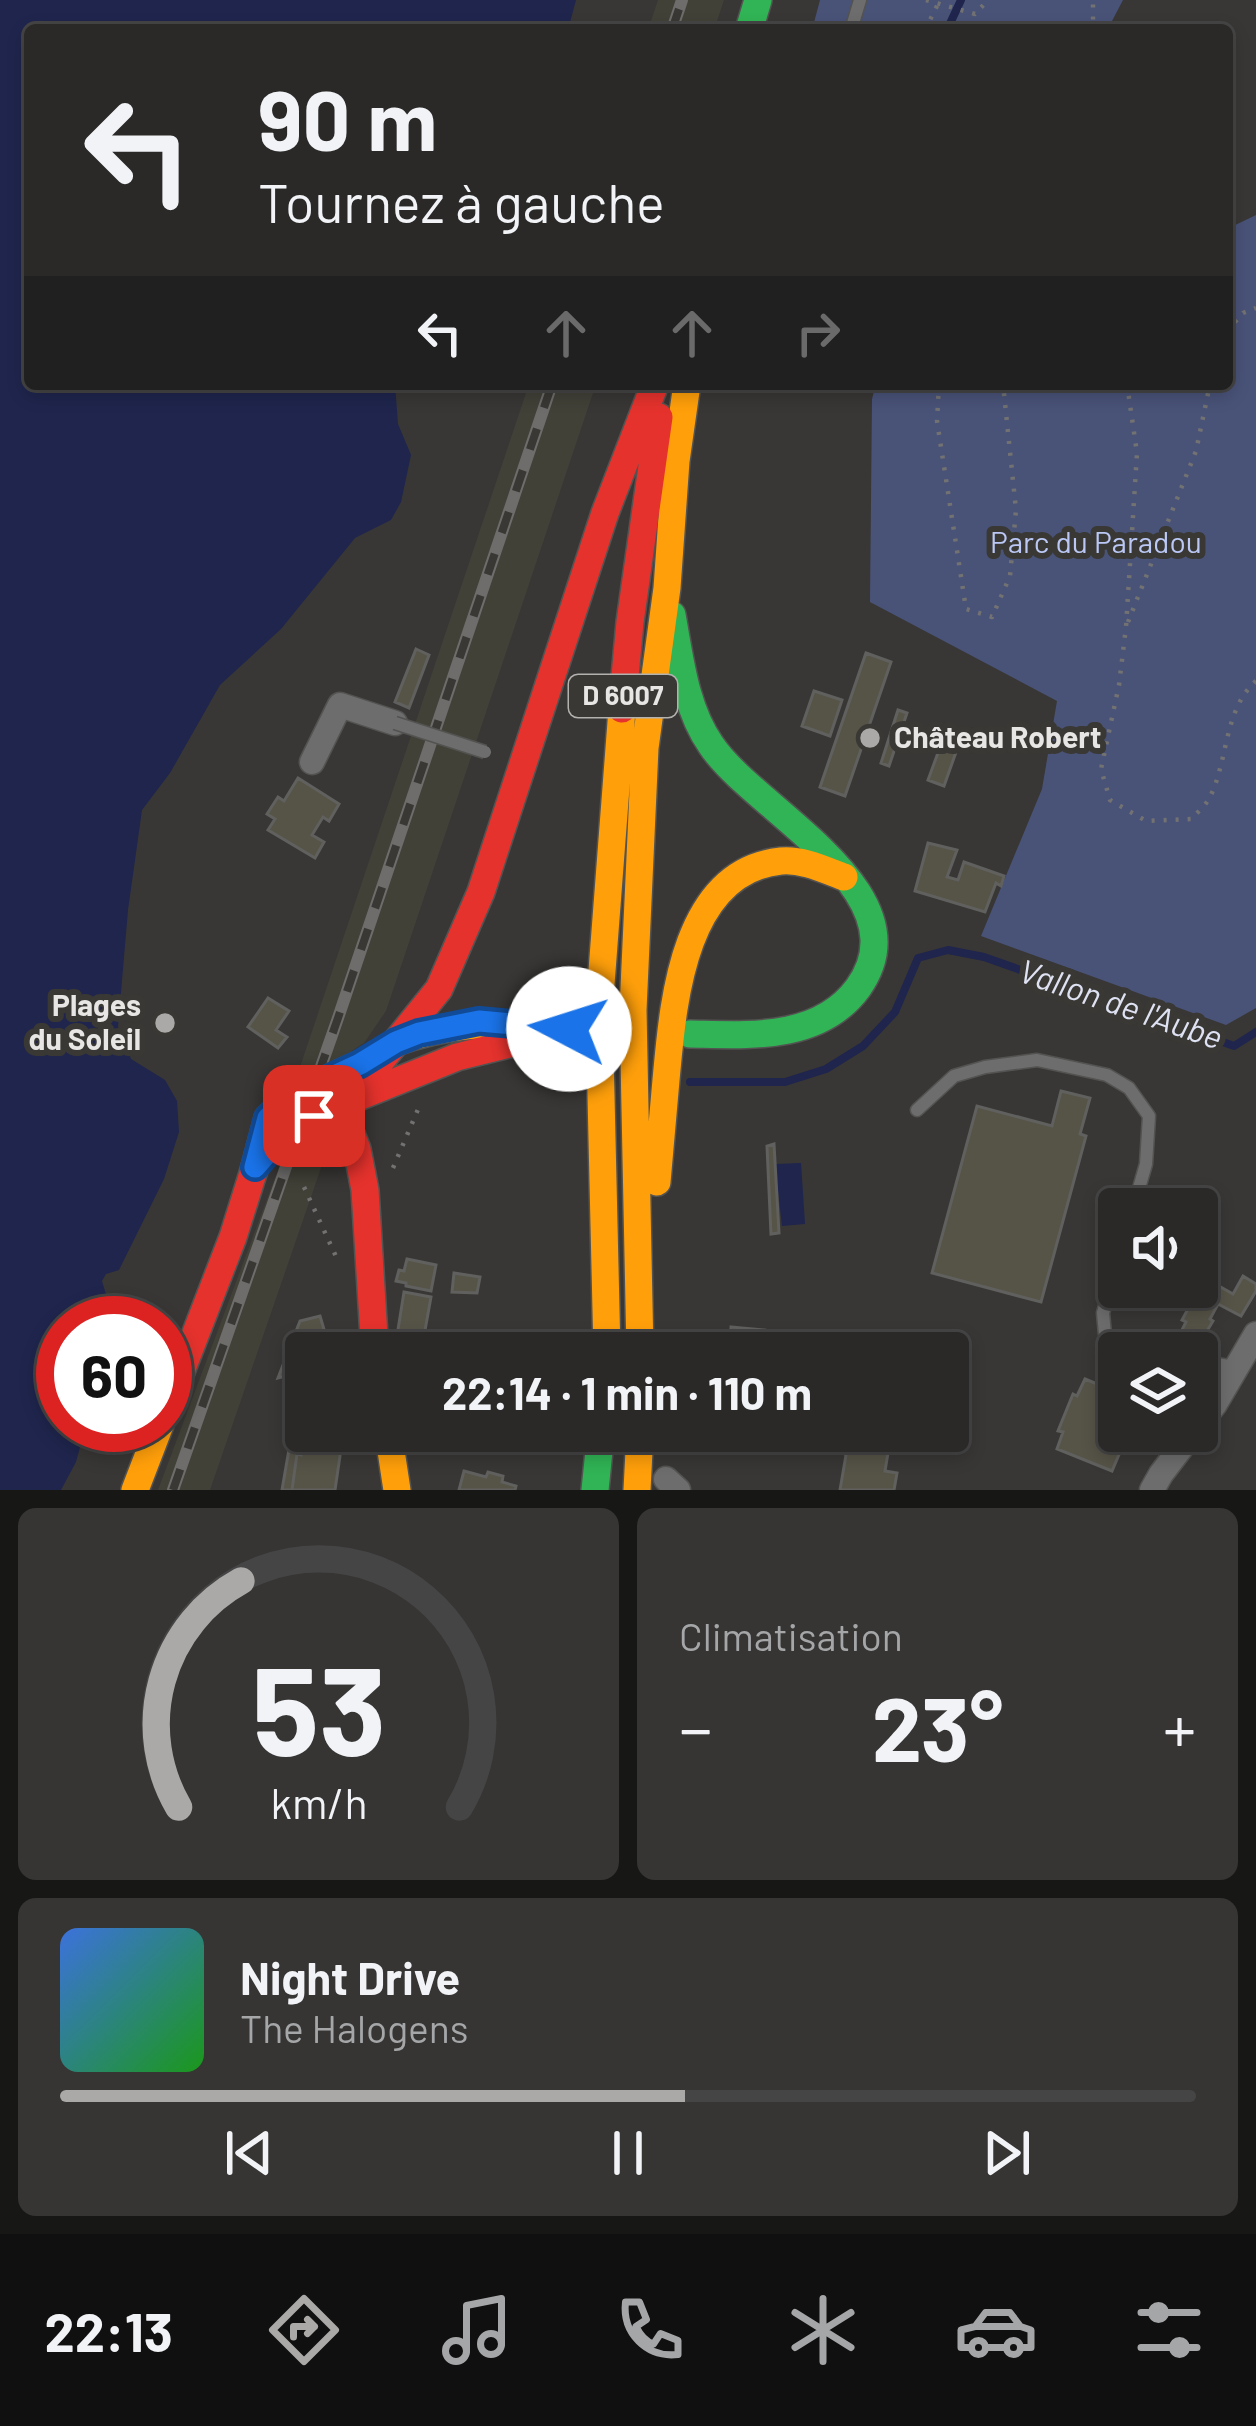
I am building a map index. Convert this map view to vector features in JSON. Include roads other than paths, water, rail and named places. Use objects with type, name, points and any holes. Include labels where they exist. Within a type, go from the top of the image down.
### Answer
[{"type":"main road","points":[[374,1332],[368,1190],[353,1134],[351,1100],[344,1088],[375,1068],[439,989],[481,892],[605,513],[653,390]]},
{"type":"main road","name":"D 6007","points":[[607,1332],[599,1010],[631,622],[665,390]]},
{"type":"main road","name":"D 6007","points":[[641,1332],[633,1010],[645,748],[686,390]]},
{"type":"main road","points":[[667,588],[696,718],[711,747],[730,771],[850,880],[864,899],[872,924],[873,953],[865,977],[852,997],[832,1014],[808,1028],[772,1034],[690,1034]]},
{"type":"main road","points":[[644,1332],[673,1003],[700,917],[736,879],[757,867],[804,862],[850,880]]},
{"type":"main road","points":[[192,1343],[233,1237],[268,1118],[291,1096],[419,1033],[479,1021],[569,1029],[458,1057],[351,1100],[289,1128],[255,1167]]},
{"type":"main road","points":[[135,1490],[150,1452]]},
{"type":"main road","points":[[391,1452],[397,1490]]},
{"type":"main road","points":[[595,1490],[599,1452]]},
{"type":"main road","points":[[637,1490],[639,1452]]},
{"type":"street","points":[[311,762],[340,705],[395,723]]},
{"type":"street","points":[[1218,1395],[1256,1334]]},
{"type":"street","points":[[1152,1490],[1178,1452]]},
{"type":"lane","points":[[395,723],[525,763]]},
{"type":"lane","points":[[917,1110],[954,1076],[985,1067],[1037,1060],[1107,1075],[1129,1088],[1149,1116],[1139,1188]]},
{"type":"lane","points":[[1218,1364],[1237,1367]]},
{"type":"waterway","points":[[950,24],[961,0]]},
{"type":"waterway","name":"Vallon de l'Aube","points":[[690,1082],[785,1082],[826,1069],[863,1046],[895,1012],[918,958],[948,950],[984,957],[1234,1046],[1256,1032]]},
{"type":"railway","points":[[674,24],[682,0]]},
{"type":"railway","points":[[173,1490],[550,390]]},
{"type":"place","name":"Château Robert","points":[[870,738]]},
{"type":"place","name":"Plages du Soleil","points":[[165,1023]]},
{"type":"park label","name":"Parc du Paradou","points":[[1096,543]]}]
